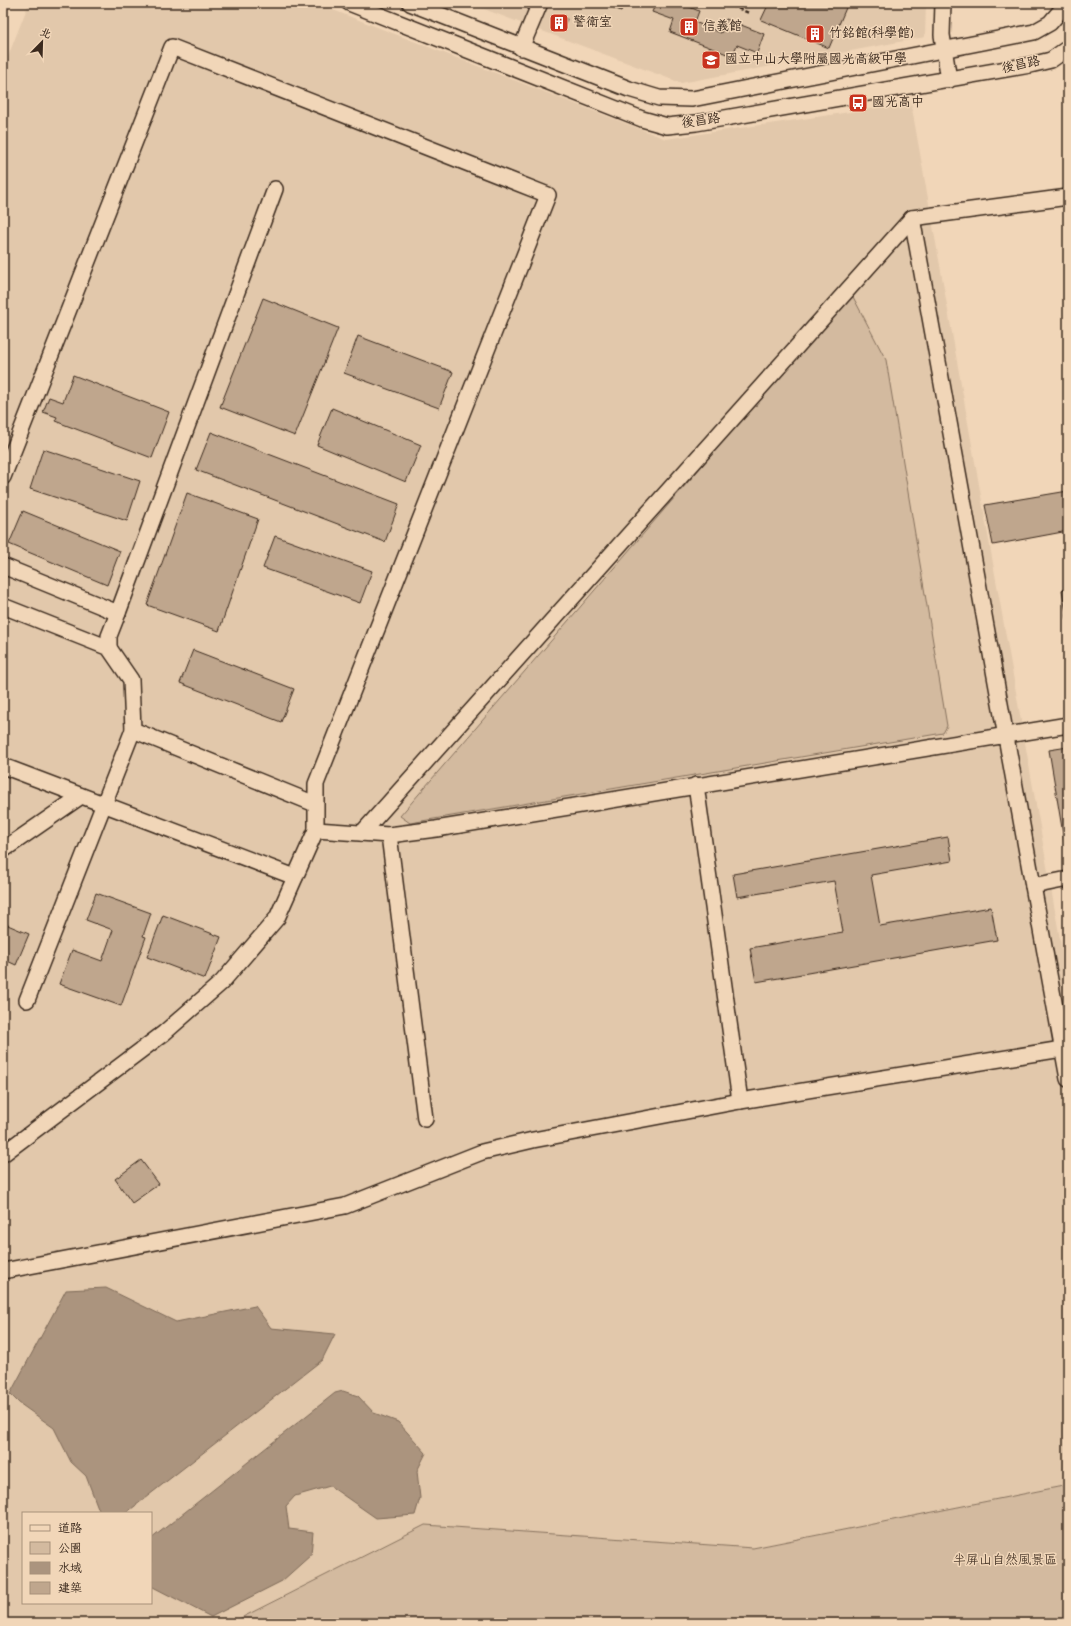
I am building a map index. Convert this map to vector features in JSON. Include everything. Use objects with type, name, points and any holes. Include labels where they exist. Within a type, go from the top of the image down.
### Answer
[{"type":"street","name":"後昌路","points":[[349,3],[642,119],[667,126],[696,123],[1030,65],[1051,60],[1068,48]]},
{"type":"street","name":"後昌路","points":[[410,3],[628,89],[659,98],[692,99],[1034,32],[1050,23],[1067,3]]},
{"type":"street","points":[[522,48],[540,3]]},
{"type":"street","points":[[943,3],[942,35],[948,80]]},
{"type":"street","points":[[3,477],[172,47],[548,195],[316,784],[316,830],[277,918],[222,982],[164,1033],[3,1154]]},
{"type":"street","points":[[1051,60],[1068,61]]},
{"type":"street","points":[[109,648],[109,636],[275,189]]},
{"type":"street","points":[[362,833],[912,218],[1068,197]]},
{"type":"street","points":[[912,218],[1068,1079]]},
{"type":"street","points":[[3,566],[118,613]]},
{"type":"street","points":[[3,606],[109,648],[131,680],[133,730],[27,1000]]},
{"type":"street","points":[[316,830],[389,835],[1068,724]]},
{"type":"street","points":[[133,730],[315,804]]},
{"type":"street","points":[[3,766],[295,877]]},
{"type":"street","points":[[696,785],[740,1100]]},
{"type":"street","points":[[3,850],[81,796]]},
{"type":"street","points":[[389,835],[425,1119]]},
{"type":"street","points":[[1033,886],[1068,879]]},
{"type":"street","points":[[3,1270],[345,1206],[482,1152],[533,1140],[740,1100],[1062,1049]]},
{"type":"path","points":[[724,3],[749,13]]},
{"type":"shaded area","points":[[29,3],[315,3],[666,139],[911,103],[1068,984],[1068,1485],[753,1548],[425,1525],[231,1623],[3,1623],[3,69]]},
{"type":"shaded area","name":"國立中山大學附屬國光高級中學","points":[[468,3],[926,3],[925,37],[681,83]]},
{"type":"green space","points":[[851,293],[886,360],[947,726],[943,733],[410,823],[400,816]]},
{"type":"green space","name":"半屏山自然風景區","points":[[1068,1485],[1068,1623],[231,1623],[425,1525],[753,1548]]},
{"type":"water","points":[[106,1288],[176,1322],[255,1306],[271,1328],[335,1334],[322,1360],[127,1512],[100,1512],[86,1476],[71,1462],[54,1428],[19,1403],[10,1394],[66,1290]]},
{"type":"water","points":[[343,1391],[358,1396],[374,1413],[398,1422],[426,1453],[417,1471],[420,1498],[415,1515],[376,1518],[330,1486],[295,1496],[286,1506],[289,1529],[313,1532],[311,1555],[282,1581],[211,1617],[152,1587],[152,1538],[335,1393]]},
{"type":"building","points":[[602,3],[624,3],[621,11]]},
{"type":"building","name":"信義館","points":[[656,3],[680,3],[699,11],[695,22],[721,33],[726,19],[764,34],[757,53],[737,45],[732,56],[670,32],[674,20],[652,12]]},
{"type":"building","name":"竹銘館(科學館)","points":[[769,3],[848,3],[829,48],[761,20]]},
{"type":"building","name":"警衛室","points":[[557,15],[567,19],[562,31],[552,27]]},
{"type":"building","points":[[263,298],[338,328],[295,436],[220,407]]},
{"type":"building","points":[[358,336],[453,372],[439,408],[344,373]]},
{"type":"building","points":[[73,375],[169,412],[152,458],[55,421],[57,417],[43,412],[49,397],[63,402]]},
{"type":"building","points":[[332,408],[421,445],[406,482],[317,445]]},
{"type":"building","points":[[211,432],[399,504],[385,542],[196,470]]},
{"type":"building","points":[[43,449],[140,481],[127,521],[30,489]]},
{"type":"building","points":[[1068,491],[1068,531],[993,545],[985,505]]},
{"type":"building","points":[[187,493],[258,519],[219,631],[147,605]]},
{"type":"building","points":[[23,511],[120,551],[107,585],[9,544]]},
{"type":"building","points":[[275,536],[372,571],[360,603],[263,568]]},
{"type":"building","points":[[1068,588],[1068,624],[1062,590]]},
{"type":"building","points":[[193,650],[294,689],[281,722],[180,683]]},
{"type":"building","points":[[1068,747],[1068,864],[1049,750]]},
{"type":"building","points":[[948,837],[952,861],[871,875],[880,926],[991,907],[997,940],[756,982],[750,948],[843,932],[834,881],[737,897],[733,874]]},
{"type":"building","points":[[96,893],[151,913],[143,936],[146,937],[121,1006],[59,984],[72,950],[102,961],[113,930],[86,920]]},
{"type":"building","points":[[163,915],[221,937],[205,979],[147,957]]},
{"type":"building","points":[[3,923],[29,934],[16,965],[3,959]]},
{"type":"building","points":[[141,1160],[159,1184],[132,1203],[115,1179]]},
{"type":"place","name":"警衛室","points":[[559,23]]},
{"type":"place","name":"信義館","points":[[689,27]]},
{"type":"place","name":"竹銘館(科學館)","points":[[815,34]]},
{"type":"place","name":"國立中山大學附屬國光高級中學","points":[[711,60]]},
{"type":"place","name":"國光高中","points":[[858,103]]}]
